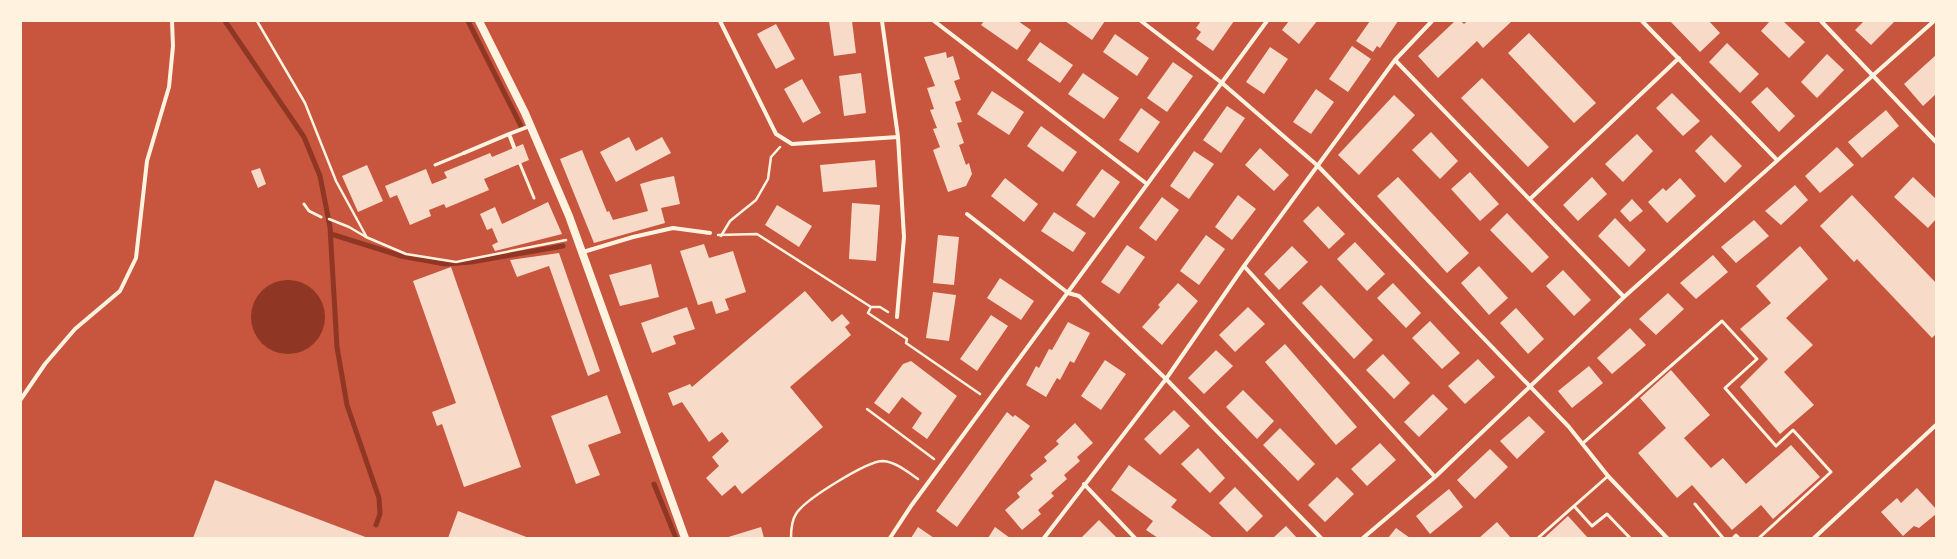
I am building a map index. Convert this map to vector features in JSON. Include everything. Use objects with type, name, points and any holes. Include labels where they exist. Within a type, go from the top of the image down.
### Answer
[{"type":"main road","points":[[479,21],[531,126],[578,237],[685,538]]},
{"type":"street","points":[[21,399],[45,364],[75,329],[120,290],[136,258],[147,161],[169,87],[173,46],[172,21]]},
{"type":"street","points":[[720,21],[776,134],[785,140],[792,144],[898,137]]},
{"type":"street","points":[[882,21],[898,137],[904,237],[896,317]]},
{"type":"street","points":[[934,21],[1148,184]]},
{"type":"street","points":[[1142,21],[1222,83],[1318,166],[1530,386],[1582,444],[1608,476],[1667,538]]},
{"type":"street","points":[[890,538],[927,485],[1267,21]]},
{"type":"street","points":[[1044,538],[1166,379],[1244,266],[1396,60],[1432,21]]},
{"type":"street","points":[[1642,21],[1777,160]]},
{"type":"street","points":[[1821,21],[1936,142]]},
{"type":"street","points":[[1363,538],[1435,477],[1624,297],[1934,21]]},
{"type":"street","points":[[1530,199],[1679,58]]},
{"type":"street","points":[[1396,60],[1624,297]]},
{"type":"street","points":[[464,153],[531,126]]},
{"type":"street","points":[[509,134],[514,147]]},
{"type":"street","points":[[967,214],[1068,293],[1079,296],[1166,379],[1321,538]]},
{"type":"street","points":[[583,252],[633,236],[673,228],[710,233]]},
{"type":"street","points":[[1244,266],[1435,477]]},
{"type":"street","points":[[1814,538],[1936,425]]},
{"type":"street","points":[[1084,484],[1135,538]]},
{"type":"street","points":[[1817,538],[1829,525]]},
{"type":"lane","points":[[435,165],[464,153]]},
{"type":"lane","points":[[520,164],[534,198]]},
{"type":"lane","points":[[304,204],[309,211],[322,217]]},
{"type":"lane","points":[[1582,444],[1722,321],[1757,359],[1725,388],[1776,446],[1793,430],[1831,472],[1759,538]]},
{"type":"lane","points":[[1538,538],[1608,476]]},
{"type":"lane","points":[[1695,504],[1723,538]]},
{"type":"lane","points":[[1574,506],[1592,526],[1607,514],[1630,538]]},
{"type":"lane","points":[[1733,538],[1736,534],[1739,538]]},
{"type":"path","points":[[257,21],[305,103],[336,181],[366,237]]},
{"type":"path","points":[[720,236],[730,221],[756,200],[768,179],[771,157],[785,140]]},
{"type":"path","points":[[322,217],[349,227],[366,237],[406,254],[456,262],[578,237]]},
{"type":"path","points":[[710,233],[720,236],[757,234],[871,307],[880,307],[896,317]]},
{"type":"path","points":[[871,307],[868,313],[907,339],[906,343],[989,400]]},
{"type":"path","points":[[867,409],[942,465]]},
{"type":"path","points":[[791,538],[796,513],[818,494],[869,465],[882,461],[894,464],[927,485]]},
{"type":"shaded area","points":[[288,280],[302,283],[314,291],[322,303],[325,317],[322,331],[314,343],[302,351],[288,354],[274,351],[262,343],[254,331],[251,317],[254,303],[262,291],[274,283]]},
{"type":"building","points":[[829,21],[852,21],[856,53],[834,56]]},
{"type":"building","points":[[984,21],[1018,21],[1031,30],[1017,50],[981,25]]},
{"type":"building","points":[[1065,21],[1105,21],[1092,40]]},
{"type":"building","points":[[1201,21],[1234,21],[1213,51],[1196,39],[1201,32],[1196,28]]},
{"type":"building","points":[[1289,21],[1317,21],[1299,44],[1282,30]]},
{"type":"building","points":[[1370,21],[1398,21],[1380,48],[1377,46],[1373,52],[1356,41]]},
{"type":"building","points":[[1455,21],[1461,21],[1464,24],[1467,21],[1512,21],[1483,48],[1477,41],[1438,78],[1418,56]]},
{"type":"building","points":[[1670,21],[1709,21],[1720,33],[1700,52]]},
{"type":"building","points":[[1770,21],[1783,21],[1805,42],[1789,58],[1761,31]]},
{"type":"building","points":[[1864,21],[1895,21],[1871,45],[1855,30]]},
{"type":"building","points":[[776,24],[795,59],[776,69],[757,34]]},
{"type":"building","points":[[1529,33],[1596,103],[1574,123],[1508,53]]},
{"type":"building","points":[[1115,34],[1149,58],[1137,76],[1103,52]]},
{"type":"building","points":[[1040,42],[1073,65],[1060,83],[1027,60]]},
{"type":"building","points":[[1727,43],[1759,74],[1740,93],[1709,62]]},
{"type":"building","points":[[1352,46],[1371,59],[1348,92],[1329,79]]},
{"type":"building","points":[[1270,47],[1288,59],[1264,94],[1246,82]]},
{"type":"building","points":[[946,52],[947,58],[953,56],[960,79],[954,81],[961,100],[955,102],[962,122],[957,123],[964,143],[959,145],[966,165],[969,163],[972,174],[966,186],[948,192],[933,150],[940,147],[933,129],[937,128],[930,110],[934,109],[927,88],[935,86],[924,57]]},
{"type":"building","points":[[1827,54],[1844,70],[1817,98],[1801,82]]},
{"type":"building","points":[[1936,55],[1936,94],[1923,106],[1904,84]]},
{"type":"building","points":[[1173,62],[1193,76],[1167,112],[1147,98]]},
{"type":"building","points":[[861,73],[866,113],[844,116],[839,76]]},
{"type":"building","points":[[1083,73],[1119,98],[1104,119],[1068,94]]},
{"type":"building","points":[[1482,78],[1549,147],[1528,167],[1461,98]]},
{"type":"building","points":[[802,79],[821,113],[803,123],[784,89]]},
{"type":"building","points":[[1767,87],[1795,116],[1779,132],[1751,102]]},
{"type":"building","points":[[1316,89],[1334,102],[1311,134],[1293,122]]},
{"type":"building","points":[[992,91],[1024,112],[1009,135],[977,114]]},
{"type":"building","points":[[1672,93],[1700,121],[1683,136],[1656,108]]},
{"type":"building","points":[[1394,95],[1415,115],[1359,175],[1338,155]]},
{"type":"building","points":[[1227,106],[1245,118],[1221,153],[1203,140]]},
{"type":"building","points":[[1141,108],[1160,122],[1138,153],[1119,140]]},
{"type":"building","points":[[1886,110],[1899,126],[1862,158],[1848,142]]},
{"type":"building","points":[[1041,126],[1077,152],[1063,172],[1027,146]]},
{"type":"building","points":[[1431,132],[1458,161],[1440,179],[1412,150]]},
{"type":"building","points":[[1637,134],[1653,151],[1623,182],[1605,164]]},
{"type":"building","points":[[1711,135],[1742,166],[1725,183],[1695,151]]},
{"type":"building","points":[[629,137],[636,151],[662,137],[671,153],[616,182],[600,152]]},
{"type":"building","points":[[523,144],[529,160],[484,179],[489,190],[446,208],[444,204],[429,210],[431,216],[410,225],[397,195],[390,198],[385,186],[426,169],[432,184],[447,178],[444,172],[490,153],[492,157]]},
{"type":"building","points":[[1837,147],[1854,165],[1820,193],[1805,176]]},
{"type":"building","points":[[1260,148],[1289,175],[1274,191],[1245,165]]},
{"type":"building","points":[[582,150],[607,212],[609,211],[613,220],[648,211],[640,184],[654,180],[674,176],[680,204],[661,208],[665,223],[594,243],[560,159]]},
{"type":"building","points":[[1194,151],[1214,164],[1189,199],[1170,186]]},
{"type":"building","points":[[875,160],[877,187],[823,192],[820,165]]},
{"type":"building","points":[[367,165],[383,201],[358,212],[342,176]]},
{"type":"building","points":[[260,168],[266,184],[258,188],[251,171]]},
{"type":"building","points":[[1102,169],[1120,182],[1094,218],[1076,205]]},
{"type":"building","points":[[1470,172],[1499,204],[1480,221],[1451,189]]},
{"type":"building","points":[[1398,177],[1469,253],[1447,273],[1377,196]]},
{"type":"building","points":[[1592,177],[1607,194],[1578,221],[1563,205]]},
{"type":"building","points":[[1913,177],[1936,199],[1936,219],[1928,228],[1894,197]]},
{"type":"building","points":[[1005,178],[1038,204],[1024,222],[991,196]]},
{"type":"building","points":[[1680,178],[1696,196],[1667,223],[1648,202],[1663,188],[1666,191]]},
{"type":"building","points":[[1795,185],[1808,200],[1781,225],[1765,211]]},
{"type":"building","points":[[1238,195],[1256,209],[1232,240],[1215,227]]},
{"type":"building","points":[[1852,195],[1936,283],[1936,334],[1932,338],[1857,259],[1854,262],[1820,226]]},
{"type":"building","points":[[1162,197],[1179,210],[1156,241],[1139,228]]},
{"type":"building","points":[[1632,199],[1643,211],[1630,222],[1620,211]]},
{"type":"building","points":[[548,202],[562,234],[495,251],[492,245],[498,242],[492,228],[487,230],[480,214],[495,207],[502,224]]},
{"type":"building","points":[[852,203],[880,205],[876,261],[849,259]]},
{"type":"building","points":[[777,205],[812,226],[799,247],[765,225]]},
{"type":"building","points":[[1318,206],[1345,234],[1329,249],[1303,221]]},
{"type":"building","points":[[1054,212],[1086,233],[1073,252],[1041,231]]},
{"type":"building","points":[[1507,213],[1549,257],[1532,273],[1490,230]]},
{"type":"building","points":[[1615,218],[1646,250],[1629,267],[1598,236]]},
{"type":"building","points":[[1754,220],[1769,236],[1736,263],[1721,247]]},
{"type":"building","points":[[938,235],[959,237],[954,285],[933,283]]},
{"type":"building","points":[[1206,235],[1225,249],[1199,285],[1180,271]]},
{"type":"building","points":[[1355,242],[1385,274],[1367,291],[1337,259]]},
{"type":"building","points":[[704,244],[709,258],[733,251],[746,292],[725,299],[729,310],[716,314],[712,301],[698,305],[680,251]]},
{"type":"building","points":[[1127,245],[1145,257],[1119,294],[1101,282]]},
{"type":"building","points":[[1292,246],[1308,262],[1279,290],[1264,274]]},
{"type":"building","points":[[1800,246],[1828,279],[1786,318],[1813,345],[1784,372],[1814,405],[1780,434],[1740,387],[1768,359],[1740,329],[1771,303],[1756,286]]},
{"type":"building","points":[[559,253],[600,371],[588,376],[549,266],[517,277],[510,260]]},
{"type":"building","points":[[1713,255],[1728,272],[1696,299],[1680,283]]},
{"type":"building","points":[[651,264],[659,297],[620,306],[609,275]]},
{"type":"building","points":[[1479,266],[1508,298],[1489,315],[1461,283]]},
{"type":"building","points":[[451,267],[521,467],[464,487],[442,424],[437,426],[432,412],[456,403],[413,281]]},
{"type":"building","points":[[1563,270],[1591,300],[1574,316],[1546,286]]},
{"type":"building","points":[[1000,278],[1034,301],[1021,320],[987,298]]},
{"type":"building","points":[[1178,283],[1198,301],[1162,345],[1142,327],[1160,307],[1158,305]]},
{"type":"building","points":[[1393,283],[1421,313],[1406,328],[1377,298]]},
{"type":"building","points":[[1321,285],[1373,340],[1354,359],[1302,303]]},
{"type":"building","points":[[805,291],[832,322],[842,314],[850,323],[845,327],[851,335],[790,387],[823,427],[742,494],[735,485],[722,496],[706,478],[719,466],[712,457],[729,441],[722,432],[709,442],[682,402],[673,406],[668,393],[690,384],[692,387]]},
{"type":"building","points":[[933,292],[956,295],[949,341],[926,338]]},
{"type":"building","points":[[1668,293],[1684,309],[1656,335],[1639,319]]},
{"type":"building","points":[[687,307],[695,329],[673,336],[676,344],[652,353],[641,323]]},
{"type":"building","points":[[1248,307],[1265,324],[1235,352],[1219,335]]},
{"type":"building","points":[[1516,308],[1544,339],[1528,354],[1500,323]]},
{"type":"building","points":[[991,315],[1008,326],[977,371],[960,359]]},
{"type":"building","points":[[1430,321],[1460,353],[1442,369],[1412,338]]},
{"type":"building","points":[[1068,322],[1090,333],[1074,363],[1070,361],[1060,380],[1057,378],[1046,397],[1026,385],[1036,366],[1039,368],[1049,349],[1052,350]]},
{"type":"building","points":[[1630,328],[1646,345],[1612,374],[1597,358]]},
{"type":"building","points":[[1285,344],[1357,427],[1336,445],[1265,362]]},
{"type":"building","points":[[1216,350],[1233,366],[1204,394],[1188,378]]},
{"type":"building","points":[[1383,354],[1410,383],[1394,399],[1366,370]]},
{"type":"building","points":[[1478,359],[1495,377],[1465,404],[1448,386]]},
{"type":"building","points":[[1105,360],[1126,374],[1101,410],[1081,396]]},
{"type":"building","points":[[911,361],[957,396],[927,439],[912,428],[922,413],[902,397],[889,414],[874,403],[903,364]]},
{"type":"building","points":[[1589,366],[1603,383],[1572,408],[1558,391]]},
{"type":"building","points":[[1671,370],[1710,415],[1684,438],[1711,468],[1723,458],[1746,484],[1791,445],[1820,477],[1773,519],[1761,505],[1732,530],[1692,485],[1677,498],[1638,453],[1666,428],[1640,398]]},
{"type":"building","points":[[1243,390],[1274,421],[1257,439],[1226,407]]},
{"type":"building","points":[[1433,394],[1448,409],[1419,437],[1404,422]]},
{"type":"building","points":[[607,395],[621,433],[588,445],[600,475],[576,484],[551,416]]},
{"type":"building","points":[[1174,410],[1190,426],[1160,455],[1144,439]]},
{"type":"building","points":[[1007,412],[1013,417],[1015,415],[1030,426],[957,527],[936,511]]},
{"type":"building","points":[[1529,416],[1545,432],[1517,459],[1500,441]]},
{"type":"building","points":[[1075,423],[1093,443],[1077,457],[1080,461],[1064,475],[1067,479],[1051,493],[1054,496],[1038,510],[1041,514],[1022,530],[1005,510],[1020,497],[1017,493],[1033,479],[1030,475],[1047,461],[1044,457],[1059,444],[1056,441]]},
{"type":"building","points":[[1280,428],[1315,464],[1298,481],[1263,445]]},
{"type":"building","points":[[1380,443],[1396,460],[1367,486],[1351,469]]},
{"type":"building","points":[[1198,448],[1225,478],[1210,493],[1181,464]]},
{"type":"building","points":[[1490,449],[1508,467],[1475,499],[1457,480]]},
{"type":"building","points":[[1129,465],[1177,500],[1171,507],[1213,538],[1158,538],[1146,530],[1153,521],[1111,490]]},
{"type":"building","points":[[1337,477],[1354,494],[1325,522],[1308,505]]},
{"type":"building","points":[[215,480],[368,538],[193,538]]},
{"type":"building","points":[[1235,487],[1263,516],[1247,532],[1219,503]]},
{"type":"building","points":[[1917,488],[1936,509],[1936,514],[1919,528],[1914,526],[1903,536],[1881,512],[1897,498],[1901,503]]},
{"type":"building","points":[[1449,489],[1463,507],[1430,534],[1416,516]]},
{"type":"building","points":[[458,511],[529,538],[448,538]]},
{"type":"building","points":[[1568,516],[1588,538],[1544,538]]},
{"type":"building","points":[[1099,520],[1117,538],[1081,538]]},
{"type":"building","points":[[1497,522],[1511,538],[1479,538]]},
{"type":"building","points":[[1286,526],[1297,538],[1273,538]]},
{"type":"building","points":[[761,527],[764,538],[725,538]]},
{"type":"building","points":[[918,527],[934,538],[911,538]]},
{"type":"building","points":[[995,527],[1010,538],[988,538]]},
{"type":"building","points":[[1396,528],[1410,538],[1388,538]]},
{"type":"waterway","points":[[225,21],[304,137],[320,176],[330,227],[337,347],[347,405],[379,498],[380,514],[376,525]]},
{"type":"waterway","points":[[468,21],[521,126]]},
{"type":"waterway","points":[[331,234],[401,256],[445,264],[471,262],[563,246]]},
{"type":"waterway","points":[[654,484],[676,538]]}]
